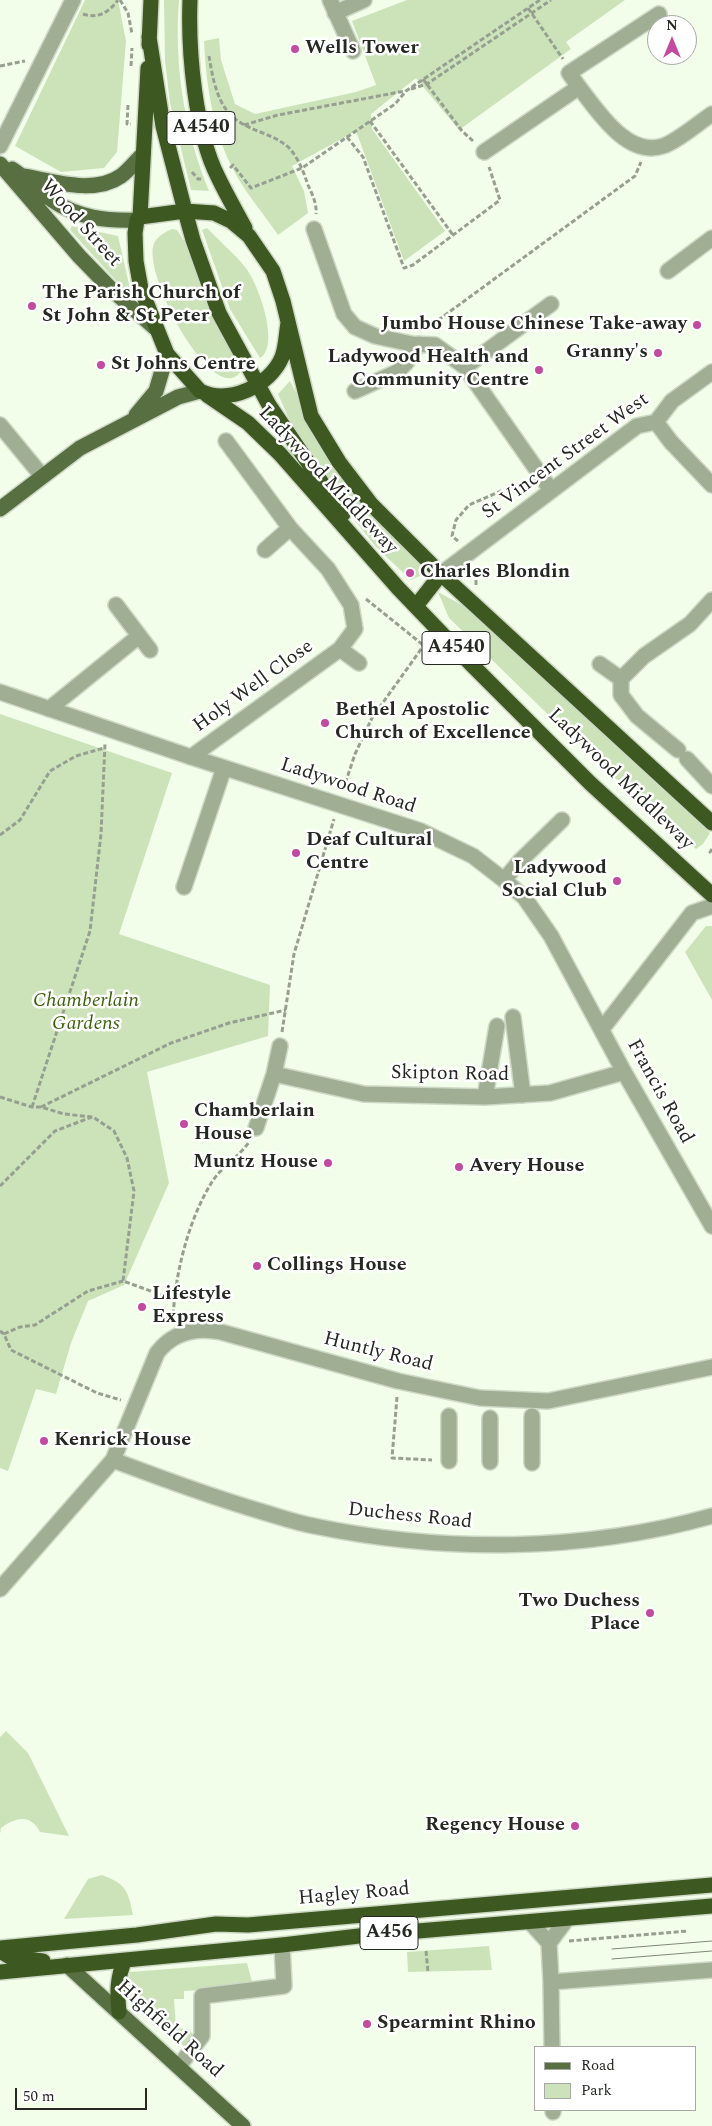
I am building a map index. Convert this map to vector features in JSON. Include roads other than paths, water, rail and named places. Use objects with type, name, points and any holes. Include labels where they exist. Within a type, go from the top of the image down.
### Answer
[{"type":"highway","name":"A4540","points":[[139,218],[151,0]]},
{"type":"highway","name":"A4540","points":[[190,0],[195,97],[201,126],[218,178],[249,236]]},
{"type":"highway","name":"A4540","points":[[150,37],[164,126],[185,211],[193,240],[220,313],[269,405],[381,568]]},
{"type":"highway","points":[[139,218],[185,211],[214,213],[231,221],[249,236]]},
{"type":"highway","name":"Ladywood Middleway","points":[[139,218],[135,233],[136,261],[141,288],[155,328],[167,354],[204,393],[248,422],[280,454],[416,606],[590,782],[712,895]]},
{"type":"highway","name":"Ladywood Middleway","points":[[249,236],[273,271],[311,416],[339,462],[371,504],[441,574],[712,823]]},
{"type":"highway","points":[[204,393],[237,394],[259,385],[282,357],[288,323]]},
{"type":"highway","points":[[416,606],[441,574]]},
{"type":"highway","name":"Hagley Road","points":[[3,1952],[216,1924],[248,1924],[712,1885]]},
{"type":"highway","name":"Hagley Road","points":[[1,1972],[359,1936],[712,1906]]},
{"type":"highway","points":[[1,1972],[3,1952],[67,1964]]},
{"type":"highway","points":[[119,2012],[117,1994],[119,1972],[125,1960]]},
{"type":"main road","points":[[22,175],[81,186],[110,182],[122,175],[143,154]]},
{"type":"main road","name":"Wood Street","points":[[0,163],[22,175],[51,200],[74,213],[111,221],[139,218]]},
{"type":"main road","name":"Wood Street","points":[[0,163],[79,256],[155,328]]},
{"type":"main road","points":[[132,420],[156,391],[167,354]]},
{"type":"main road","points":[[0,509],[80,448],[178,397],[204,393]]},
{"type":"main road","name":"Highfield Road","points":[[67,1964],[243,2126]]},
{"type":"street","points":[[353,51],[333,7],[364,0]]},
{"type":"street","points":[[0,146],[72,1]]},
{"type":"street","points":[[659,14],[568,74],[614,130],[629,141],[645,147],[663,146],[712,114]]},
{"type":"street","points":[[484,152],[579,87]]},
{"type":"street","points":[[314,229],[344,314],[355,327],[375,336],[415,344],[435,345],[465,367],[551,490]]},
{"type":"street","points":[[668,271],[712,238]]},
{"type":"street","points":[[465,367],[551,304]]},
{"type":"street","points":[[355,391],[397,372],[406,364],[415,344]]},
{"type":"street","name":"St Vincent Street West","points":[[441,574],[637,426],[656,422],[672,401],[712,372]]},
{"type":"street","points":[[656,422],[671,442],[712,486]]},
{"type":"street","points":[[0,425],[42,476]]},
{"type":"street","name":"Holy Well Close","points":[[192,757],[340,649],[355,630],[351,605],[328,570],[290,528],[226,441]]},
{"type":"street","points":[[265,550],[290,528]]},
{"type":"street","points":[[712,600],[690,624],[644,656],[622,679],[621,695],[637,716],[683,754],[712,786]]},
{"type":"street","points":[[116,605],[150,650]]},
{"type":"street","points":[[49,709],[140,636]]},
{"type":"street","name":"Holy Well Close","points":[[340,649],[359,663]]},
{"type":"street","points":[[600,664],[622,679]]},
{"type":"street","name":"Ladywood Road","points":[[0,692],[224,768],[421,831],[473,856],[524,898],[550,936],[602,1029]]},
{"type":"street","points":[[184,887],[224,768]]},
{"type":"street","points":[[504,880],[520,861],[562,820]]},
{"type":"street","points":[[602,1029],[692,913],[712,906]]},
{"type":"street","points":[[513,1017],[523,1095]]},
{"type":"street","points":[[484,1097],[497,1026]]},
{"type":"street","name":"Francis Road","points":[[602,1029],[624,1072],[712,1226]]},
{"type":"street","points":[[256,1128],[274,1074],[280,1046]]},
{"type":"street","name":"Skipton Road","points":[[274,1074],[364,1094],[484,1097],[550,1093],[624,1072]]},
{"type":"street","name":"Huntly Road","points":[[0,1589],[113,1460],[157,1353],[163,1344],[173,1337],[192,1330],[206,1329],[221,1332],[398,1382],[480,1398],[548,1401],[712,1367]]},
{"type":"street","points":[[449,1416],[449,1461]]},
{"type":"street","points":[[532,1416],[532,1464]]},
{"type":"street","points":[[490,1418],[490,1462]]},
{"type":"street","name":"Duchess Road","points":[[113,1460],[211,1497],[313,1526],[424,1543],[496,1545],[598,1538],[668,1529],[712,1516]]},
{"type":"street","points":[[552,2046],[549,1943],[566,1919]]},
{"type":"street","points":[[530,1922],[549,1943]]},
{"type":"street","points":[[179,2066],[202,2036],[202,1996],[284,1986],[282,1945]]},
{"type":"street","points":[[551,1982],[712,1970]]},
{"type":"tram line","points":[[612,1949],[712,1941]]},
{"type":"tram line","points":[[612,1959],[712,1951]]},
{"type":"place","name":"Wells Tower","points":[[295,49]]},
{"type":"place","name":"The Parish Church of St John & St Peter","points":[[32,306]]},
{"type":"place","name":"Jumbo House Chinese Take-away","points":[[697,325]]},
{"type":"place","name":"Granny's","points":[[658,353]]},
{"type":"place","name":"St Johns Centre","points":[[101,365]]},
{"type":"place","name":"Ladywood Health and Community Centre","points":[[539,370]]},
{"type":"place","name":"Charles Blondin","points":[[410,573]]},
{"type":"place","name":"Bethel Apostolic Church of Excellence","points":[[325,723]]},
{"type":"place","name":"Deaf Cultural Centre","points":[[296,853]]},
{"type":"place","name":"Ladywood Social Club","points":[[617,881]]},
{"type":"place","name":"Chamberlain House","points":[[184,1124]]},
{"type":"place","name":"Muntz House","points":[[328,1163]]},
{"type":"place","name":"Avery House","points":[[459,1167]]},
{"type":"place","name":"Collings House","points":[[257,1266]]},
{"type":"place","name":"Lifestyle Express","points":[[142,1307]]},
{"type":"place","name":"Kenrick House","points":[[44,1441]]},
{"type":"place","name":"Two Duchess Place","points":[[650,1613]]},
{"type":"place","name":"Regency House","points":[[575,1826]]},
{"type":"place","name":"Spearmint Rhino","points":[[367,2024]]},
{"type":"park label","name":"Chamberlain Gardens","points":[[86,1014]]}]
